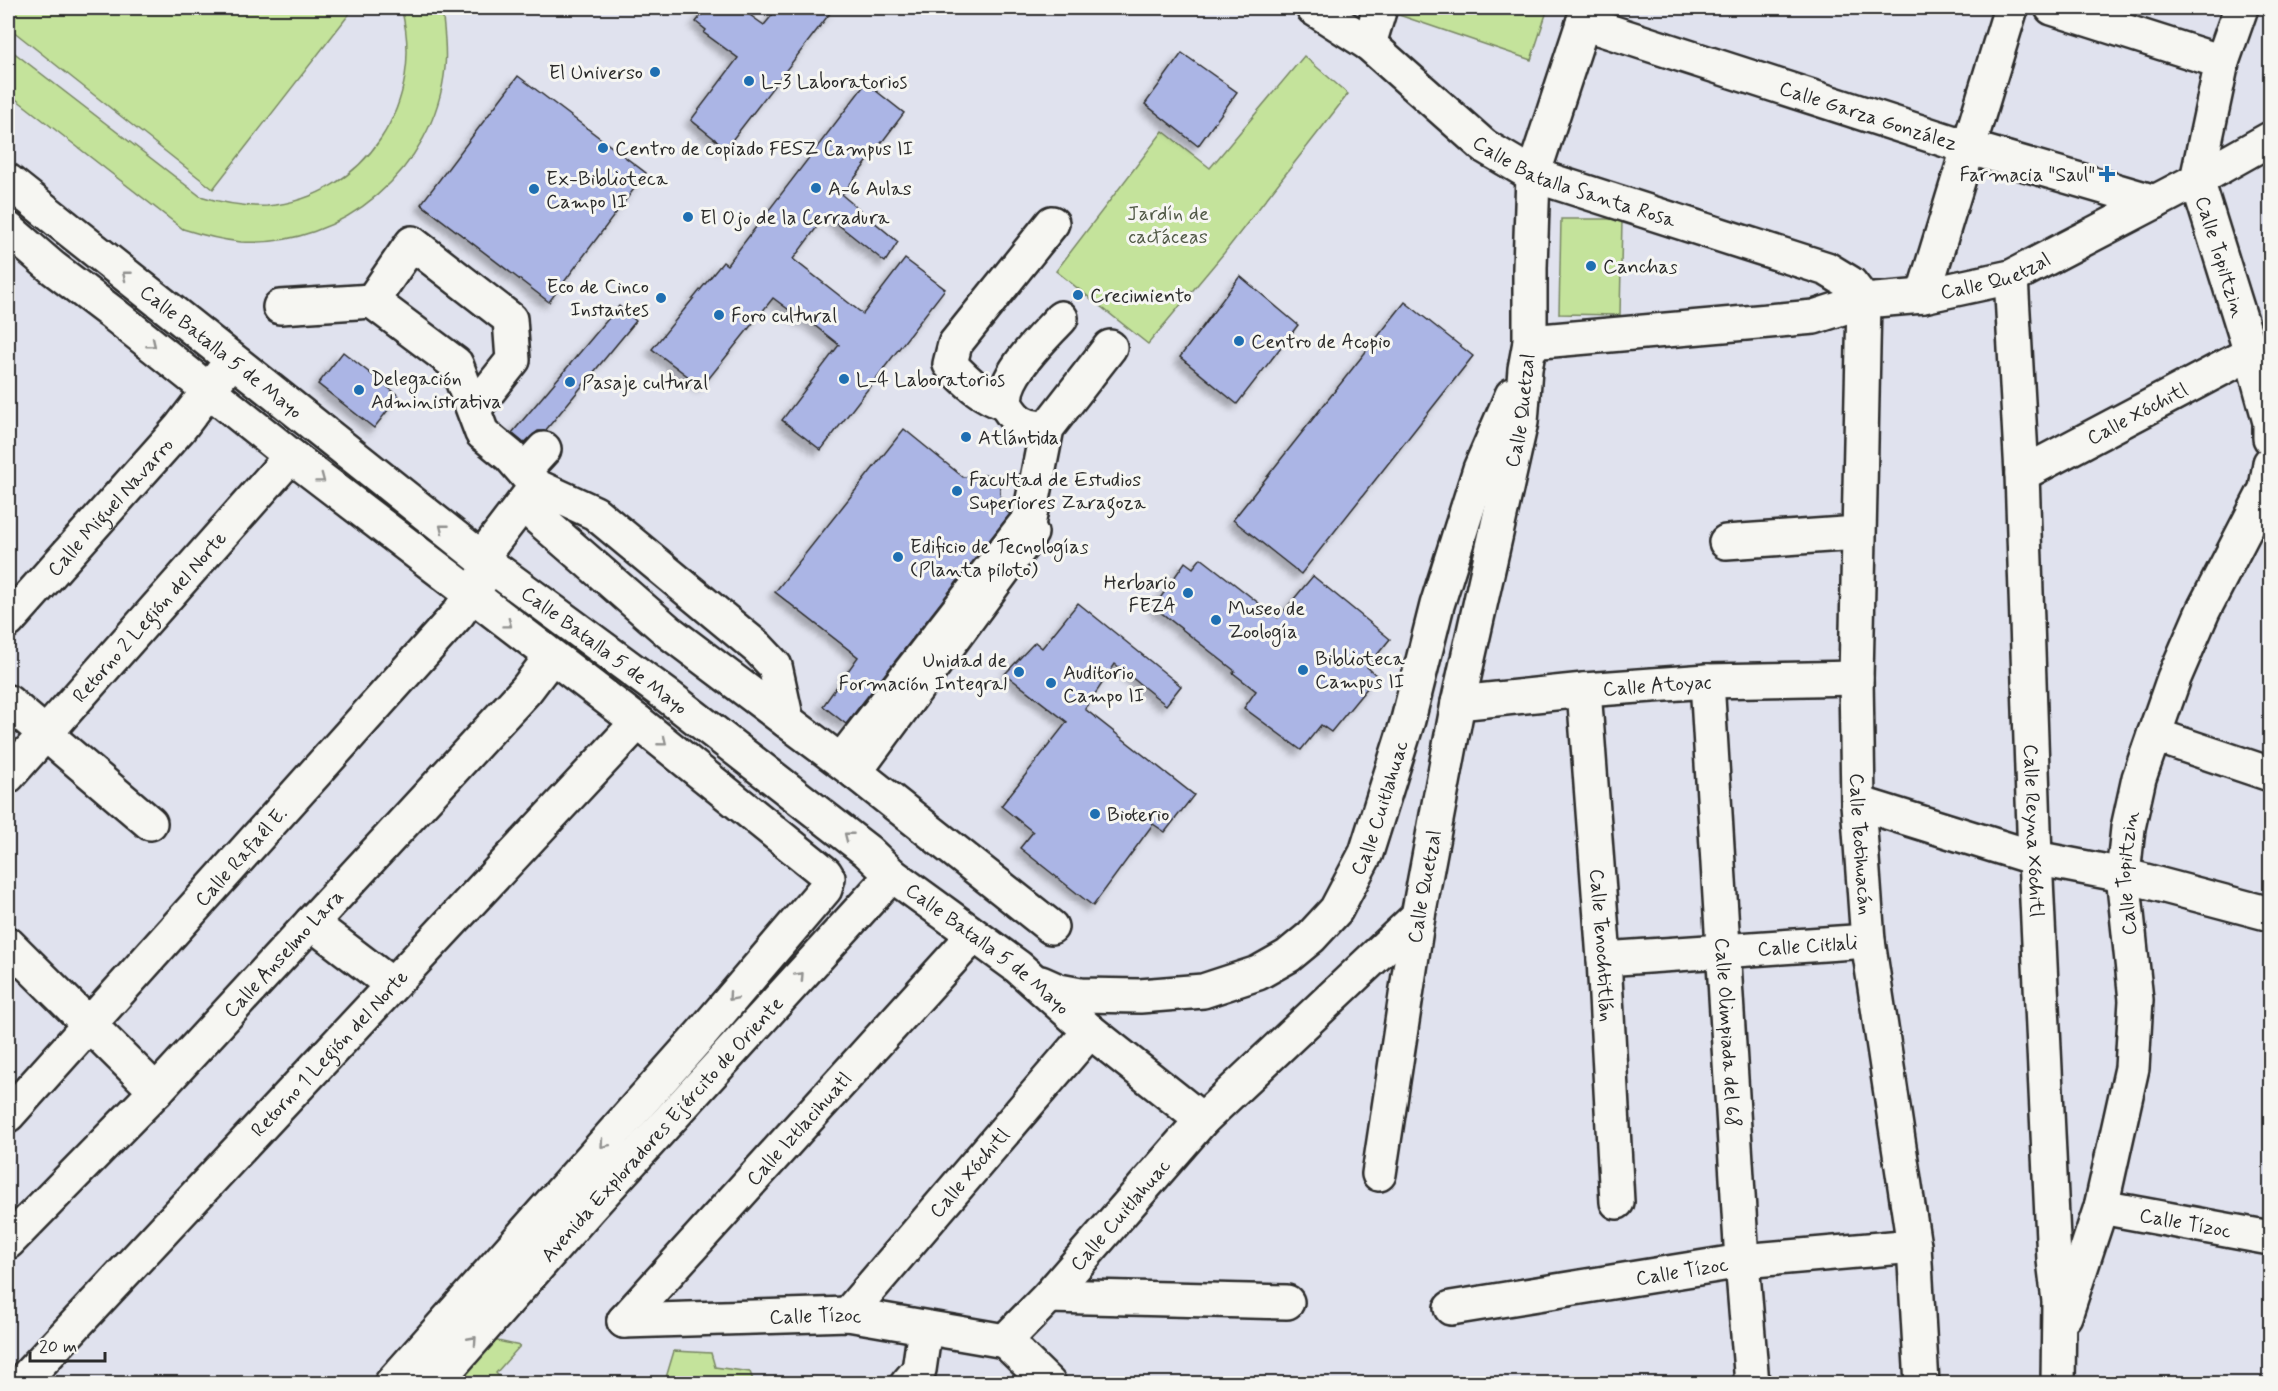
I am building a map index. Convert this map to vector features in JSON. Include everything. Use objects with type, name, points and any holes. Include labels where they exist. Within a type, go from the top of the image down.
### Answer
[{"type":"street","name":"Calle Batalla Santa Rosa","points":[[1313,8],[1369,44],[1484,146],[1533,175],[1827,269],[1850,283],[1864,301]]},
{"type":"street","points":[[1369,44],[1380,8]]},
{"type":"street","points":[[1923,296],[2011,8]]},
{"type":"street","points":[[2052,8],[2222,62]]},
{"type":"street","points":[[2197,180],[2222,62],[2241,8]]},
{"type":"street","points":[[1528,356],[1533,175],[1586,15]]},
{"type":"street","name":"Calle Garza González","points":[[1586,15],[1967,147],[2155,202]]},
{"type":"street","name":"Calle Quetzal","points":[[1379,1174],[1418,916],[1458,703],[1521,423],[1528,356],[1814,317],[1864,301],[1923,296],[2011,276],[2271,139]]},
{"type":"street","name":"Calle Topiltzin","points":[[2197,180],[2251,353],[2270,422],[2271,438]]},
{"type":"street","name":"Calle Batalla 5 de Mayo","points":[[8,181],[486,562],[669,697],[867,851],[892,875],[1018,968],[1090,1031],[1202,1120]]},
{"type":"street","points":[[1047,428],[1035,428],[1018,421],[1006,404],[989,398],[968,383],[950,364],[955,344],[1052,223]]},
{"type":"street","name":"Calle Batalla 5 de Mayo","points":[[8,229],[53,268],[291,456],[638,722],[825,873],[828,878],[825,889]]},
{"type":"street","points":[[53,268],[76,236]]},
{"type":"street","points":[[372,301],[412,243],[510,319],[513,360],[474,409]]},
{"type":"street","name":"Calle Reyna Xóchitl","points":[[2011,276],[2022,474],[2035,858],[2054,1260],[2059,1301],[2058,1383]]},
{"type":"street","points":[[279,308],[372,301],[456,364],[482,433],[510,456],[534,469],[595,513],[758,648],[775,666],[787,721]]},
{"type":"street","name":"Calle Teotihuacán","points":[[1864,301],[1856,678],[1858,803],[1868,941],[1914,1246],[1922,1383]]},
{"type":"street","points":[[1006,404],[1007,386],[1018,368],[1061,318]]},
{"type":"street","points":[[848,767],[1023,527],[1027,530],[1047,428],[1110,347]]},
{"type":"street","name":"Calle Xóchitl","points":[[2022,474],[2251,353]]},
{"type":"street","name":"Calle Cuitlahuac","points":[[1018,968],[1059,991],[1080,995],[1140,996],[1203,991],[1258,973],[1288,956],[1311,937],[1336,910],[1366,853],[1408,720],[1437,605],[1480,469],[1528,356]]},
{"type":"street","name":"Calle Miguel Navarro","points":[[8,621],[180,428],[208,389],[233,360]]},
{"type":"street","name":"Retorno 2 Legión del Norte","points":[[8,776],[291,456]]},
{"type":"street","name":"Calle Topiltzin","points":[[2058,1335],[2101,1207],[2132,1068],[2136,1000],[2123,875],[2130,818],[2139,778],[2174,678],[2203,611],[2266,489],[2271,463]]},
{"type":"street","points":[[534,469],[537,517],[669,632],[848,767],[1051,927]]},
{"type":"street","name":"Calle Rafaél E.","points":[[8,1115],[450,622],[471,595],[534,469]]},
{"type":"street","points":[[1726,542],[1858,533]]},
{"type":"street","name":"Calle Anselmo Lara","points":[[8,1242],[156,1091],[526,690],[551,657]]},
{"type":"street","name":"Calle Atoyac","points":[[1458,703],[1584,690],[1707,681],[1856,678]]},
{"type":"street","name":"Calle Olimpiada del 68","points":[[1707,681],[1742,1261],[1752,1383]]},
{"type":"street","name":"Calle Tenochtitlán","points":[[1584,690],[1604,959],[1617,1202]]},
{"type":"street","points":[[8,702],[150,823]]},
{"type":"street","name":"Retorno 1 Legión del Norte","points":[[20,1383],[638,722]]},
{"type":"street","points":[[2154,735],[2271,774]]},
{"type":"street","points":[[1858,803],[2035,858],[2123,875],[2271,914]]},
{"type":"street","name":"Avenida Exploradores Ejército de Oriente","points":[[434,1383],[590,1207],[892,875]]},
{"type":"street","name":"Avenida Exploradores Ejército de Oriente","points":[[392,1383],[696,1040],[825,889]]},
{"type":"street","name":"Calle Cuitlahuac","points":[[1005,1341],[1049,1296],[1202,1120],[1418,916]]},
{"type":"street","points":[[311,922],[391,984]]},
{"type":"street","name":"Calle Iztlacihuatl","points":[[624,1321],[973,936]]},
{"type":"street","name":"Calle Citlali","points":[[1604,959],[1868,941]]},
{"type":"street","points":[[8,944],[156,1091]]},
{"type":"street","name":"Calle Xóchitl","points":[[848,1314],[1090,1031]]},
{"type":"street","name":"Calle Tízoc","points":[[2101,1207],[2271,1238]]},
{"type":"street","name":"Calle Tízoc","points":[[1451,1308],[1742,1261],[1914,1246]]},
{"type":"street","points":[[1049,1296],[1287,1302]]},
{"type":"street","name":"Calle Tízoc","points":[[624,1321],[848,1314],[1005,1341]]},
{"type":"street","points":[[907,1383],[919,1370],[925,1328]]},
{"type":"street","points":[[1005,1341],[1049,1383]]},
{"type":"green space","points":[[8,8],[354,8],[213,189],[8,27]]},
{"type":"green space","points":[[401,8],[452,8],[447,14],[442,9],[445,68],[438,105],[423,139],[403,169],[377,195],[347,216],[314,232],[278,240],[241,242],[183,229],[8,93],[8,48],[200,196],[233,204],[258,206],[302,199],[333,184],[360,164],[381,138],[396,109],[405,77],[407,43]]},
{"type":"green space","points":[[1398,8],[1548,8],[1531,60],[1396,14]]},
{"type":"green space","name":"Jardín de cactáceas","points":[[1304,56],[1348,94],[1224,253],[1148,344],[1056,271],[1163,131],[1210,168]]},
{"type":"green space","name":"Canchas","points":[[1561,219],[1622,219],[1620,315],[1559,314]]},
{"type":"green space","points":[[493,1340],[520,1346],[496,1373],[505,1383],[456,1384]]},
{"type":"green space","points":[[674,1351],[711,1353],[715,1367],[750,1372],[754,1383],[629,1383],[665,1381]]},
{"type":"building","name":"L-3 Laboratorios","points":[[707,8],[740,8],[764,25],[778,8],[834,8],[726,148],[691,120],[738,58],[704,33],[706,30],[696,22]]},
{"type":"building","points":[[1182,53],[1237,92],[1198,146],[1145,104]]},
{"type":"building","name":"Ex-Biblioteca Campo II","points":[[518,76],[646,173],[549,302],[421,204]]},
{"type":"building","points":[[866,83],[904,113],[842,195],[898,242],[885,262],[826,215],[793,259],[863,314],[905,259],[945,289],[821,450],[782,420],[839,345],[805,318],[804,321],[773,298],[702,387],[652,349],[723,262],[727,265]]},
{"type":"building","name":"Centro de Acopio","points":[[1240,276],[1298,325],[1237,404],[1180,357]]},
{"type":"building","points":[[1405,302],[1473,356],[1301,574],[1233,520]]},
{"type":"building","name":"Pasaje cultural","points":[[619,306],[636,321],[545,431],[538,431],[524,443],[512,433]]},
{"type":"building","name":"Delegación Administrativa","points":[[343,352],[399,396],[374,428],[318,384]]},
{"type":"building","name":"Edificio de Tecnologías (Planta piloto)","points":[[904,429],[963,477],[999,474],[1001,507],[1010,514],[846,724],[823,706],[858,657],[775,592]]},
{"type":"building","name":"Biblioteca Campus II","points":[[1201,558],[1278,618],[1313,576],[1390,639],[1367,667],[1377,676],[1331,732],[1321,725],[1301,750],[1244,708],[1256,691],[1233,673],[1235,671],[1154,607],[1185,562],[1193,568]]},
{"type":"building","name":"Bioterio","points":[[1078,603],[1181,686],[1166,705],[1115,664],[1085,709],[1194,795],[1165,832],[1153,824],[1093,906],[1020,848],[1033,832],[1001,806],[1067,722],[1005,674],[1035,642],[1042,648]]},
{"type":"place","name":"El Universo","points":[[655,72]]},
{"type":"place","name":"L-3 Laboratorios","points":[[749,81]]},
{"type":"place","name":"Centro de copiado FESZ Campus II","points":[[603,148]]},
{"type":"place","name":"Farmacia \"Saul\"","points":[[2107,174]]},
{"type":"place","name":"A-6 Aulas","points":[[816,188]]},
{"type":"place","name":"Ex-Biblioteca Campo II","points":[[534,189]]},
{"type":"place","name":"El Ojo de la Cerradura","points":[[688,217]]},
{"type":"place","name":"Canchas","points":[[1591,266]]},
{"type":"place","name":"Crecimiento","points":[[1078,295]]},
{"type":"place","name":"Eco de Cinco Instantes","points":[[661,298]]},
{"type":"place","name":"Foro cultural","points":[[719,315]]},
{"type":"place","name":"Centro de Acopio","points":[[1239,341]]},
{"type":"place","name":"L-4 Laboratorios","points":[[844,379]]},
{"type":"place","name":"Pasaje cultural","points":[[570,382]]},
{"type":"place","name":"Delegación Administrativa","points":[[359,390]]},
{"type":"place","name":"Atlántida","points":[[966,437]]},
{"type":"place","name":"Facultad de Estudios Superiores Zaragoza","points":[[957,491]]},
{"type":"place","name":"Edificio de Tecnologías (Planta piloto)","points":[[898,557]]},
{"type":"place","name":"Herbario FEZA","points":[[1188,593]]},
{"type":"place","name":"Museo de Zoología","points":[[1216,620]]},
{"type":"place","name":"Biblioteca Campus II","points":[[1303,670]]},
{"type":"place","name":"Unidad de Formación Integral","points":[[1019,672]]},
{"type":"place","name":"Auditorio Campo II","points":[[1051,683]]},
{"type":"place","name":"Bioterio","points":[[1095,814]]}]
